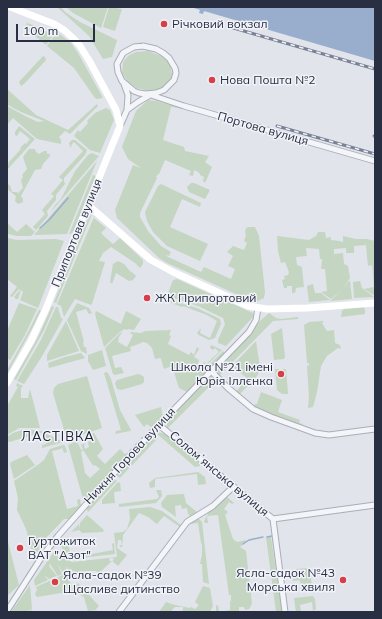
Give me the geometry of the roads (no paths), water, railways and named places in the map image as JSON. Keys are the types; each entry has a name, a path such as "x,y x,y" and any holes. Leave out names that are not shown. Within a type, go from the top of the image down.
{"main road":[{"path":"10,7 54,24 74,39 87,57 116,110 120,126"},
{"name":"Припортова вулиця","path":"7,382 40,322 120,126"},
{"path":"88,205 151,260 173,272 248,306 258,308 307,308 375,303"}],"street":[{"path":"139,46 156,49 169,58 175,68 176,73 174,80 164,90 138,102 127,110 128,94 117,68 119,60 123,53 129,49 139,46"},
{"path":"122,81 139,93 154,94"},
{"name":"Портова вулиця","path":"154,94 178,104 375,161"},
{"name":"Припортова вулиця","path":"120,126 127,110"},
{"name":"Нижня Горова вулиця","path":"7,611 43,555 58,536 159,425 252,328 257,317 258,308"},
{"path":"211,371 228,388 253,409 315,433 329,435 375,429"},
{"name":"Соломʼянська вулиця","path":"159,425 273,519 375,505"},
{"path":"119,612 174,541 186,523 215,504 233,487"},
{"path":"273,519 285,612"}],"water":[{"path":"191,7 375,7 375,61 204,11 203,14 199,13 200,10"}],"waterway":[{"path":"40,228 68,198"},
{"path":"267,537 272,536"},
{"path":"243,544 249,540 263,537"}],"railway":[{"path":"230,27 375,69"},
{"path":"277,126 375,154"}],"place":[{"name":"Річковий вокзал","path":"164,24"},
{"name":"Нова Пошта №2","path":"212,80"},
{"name":"ЖК Припортовий","path":"147,298"},
{"name":"Школа №21 імені Юрія Іллєнка","path":"281,374"},
{"name":"Гуртожиток ВАТ \"Азот\"","path":"20,548"},
{"name":"Ясла-садок №43 Морська хвиля","path":"343,580"},
{"name":"Ясла-садок №39 Щасливе дитинство","path":"55,582"}],"district":[{"name":"ЛАСТІВКА","path":"58,437"}]}
